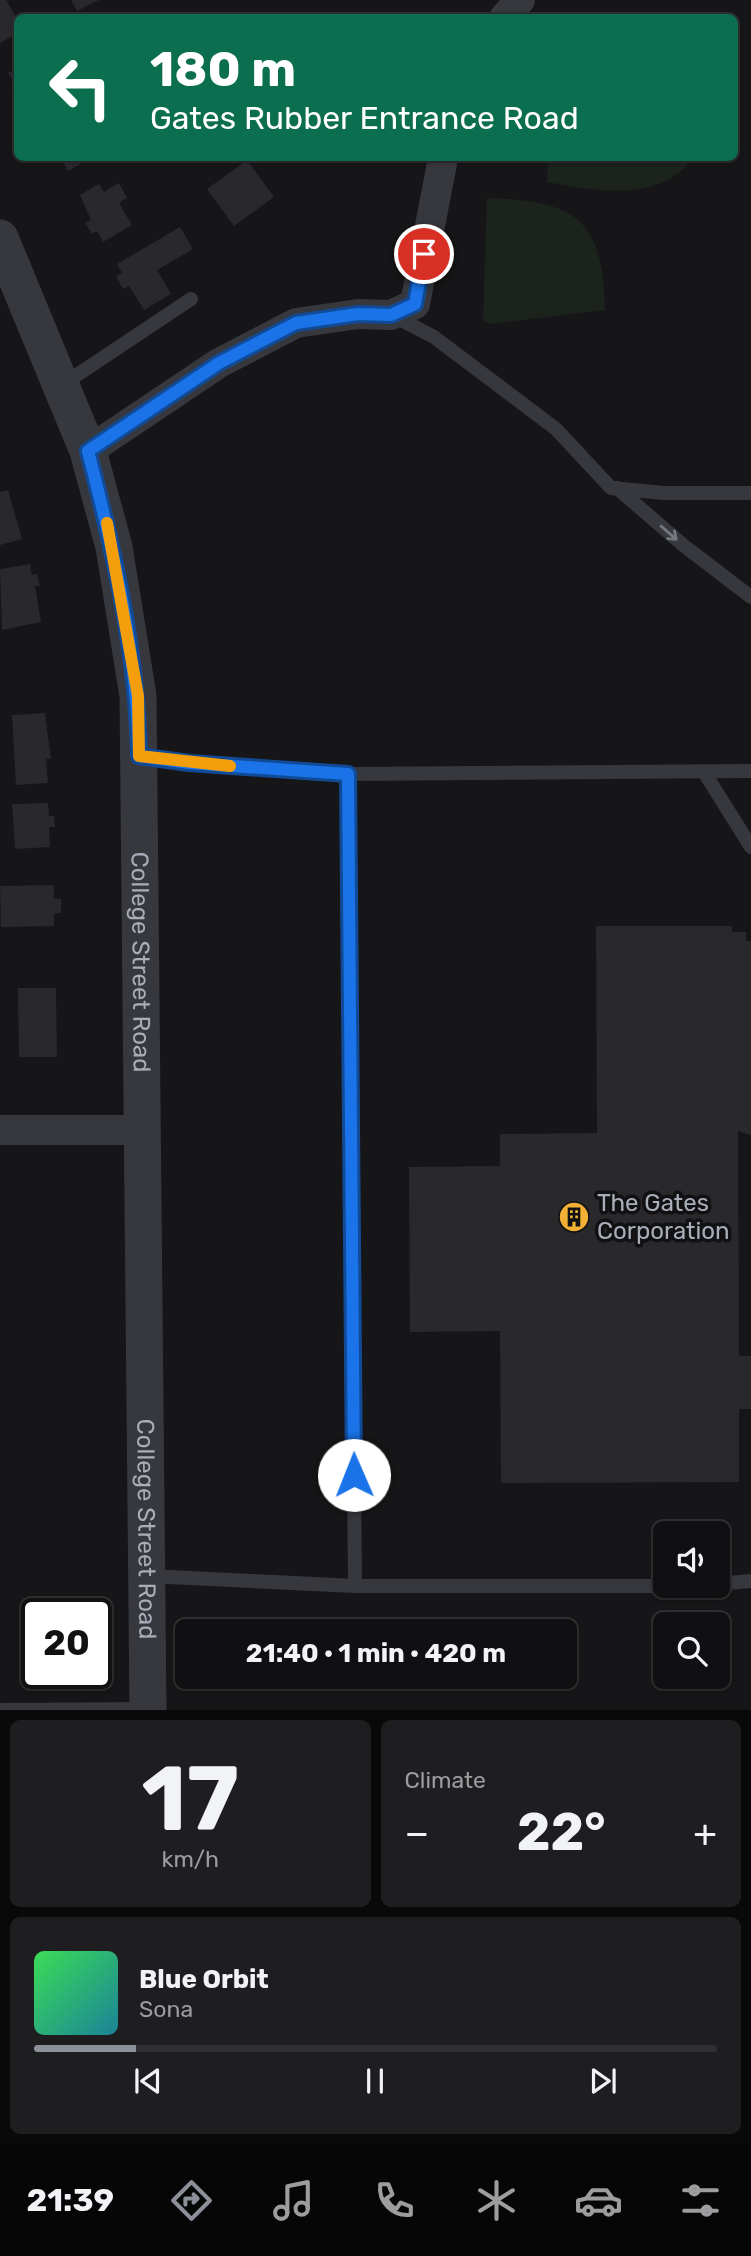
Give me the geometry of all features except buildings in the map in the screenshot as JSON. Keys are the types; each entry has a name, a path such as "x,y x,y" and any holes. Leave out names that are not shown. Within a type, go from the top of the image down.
{"street":[{"path":"508,14 520,0"},
{"path":"88,451 219,363 296,323 358,314 391,315 415,304 442,161"},
{"name":"College Street Road","path":"0,238 88,451 114,547 138,696 148,1709"},
{"path":"0,1130 144,1130"}],"lane":[{"path":"61,386 191,299"},
{"path":"391,315 435,337 556,429 611,488 664,493 751,493"},
{"path":"617,488 683,545 751,597"},
{"path":"139,756 189,763 348,774 751,771"},
{"path":"704,772 751,847"},
{"path":"348,774 355,1586"},
{"path":"145,1575 355,1586 653,1586"},
{"path":"730,1583 751,1581"},
{"path":"0,1710 148,1709"}],"shaded area":[{"path":"548,161 690,161 679,173 663,182 625,191 585,189 547,182"},
{"path":"487,198 542,204 562,210 578,220 590,234 598,254 605,310 489,324 483,319"}],"slow traffic":[{"path":"107,523 114,547 138,696 139,756 230,766"}],"place":[{"name":"The Gates Corporation","path":"574,1217"}],"route":[{"path":"354,1475 348,774 189,763 139,756 138,696 114,547 88,451 219,363 296,323 358,314 391,315 415,304 424,254"}]}
